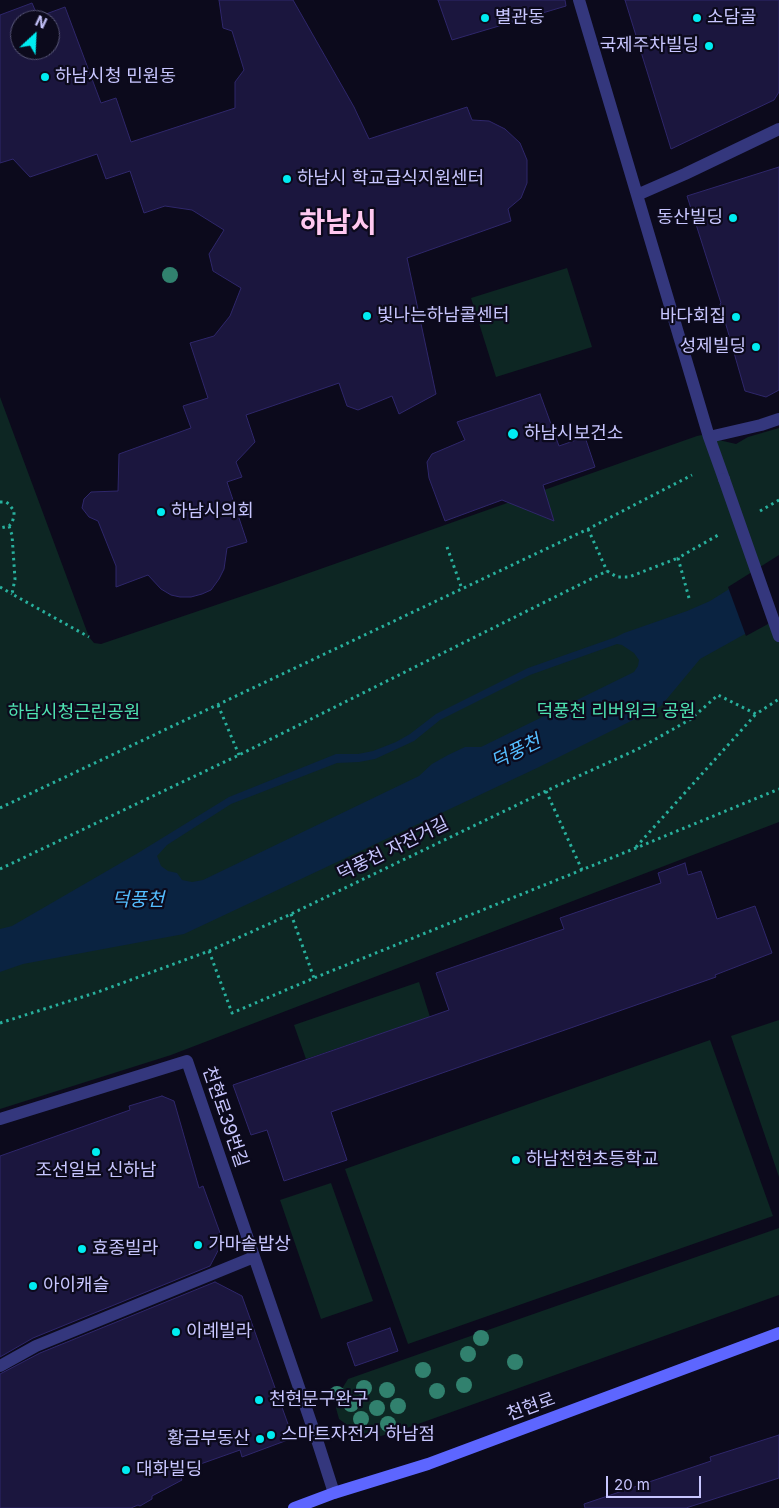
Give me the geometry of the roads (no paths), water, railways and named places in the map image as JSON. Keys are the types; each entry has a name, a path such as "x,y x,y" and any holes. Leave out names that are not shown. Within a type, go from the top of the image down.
{"main road":[{"name":"천현로","path":"294,1508 334,1493 428,1464 779,1333"}],"street":[{"path":"579,0 710,437 779,636"},
{"path":"637,195 779,129"},
{"path":"710,437 779,419"},
{"name":"천현로39번길","path":"0,1119 187,1061 334,1493"},
{"path":"0,1366 36,1346 254,1257"}],"water":[{"name":"덕풍천","path":"779,558 779,615 700,659 661,706 537,768 184,934 23,964 0,972 0,929 12,926 138,853 229,797 336,754 358,754 373,751 396,742 436,714 528,668 710,601","holes":["617,644 634,653 639,660 634,672 481,747 465,747 448,755 432,764 419,776 203,880 192,882 182,880 177,873 168,871 161,866 157,856 167,845 231,804 337,763 375,759 414,741 440,720 530,675"]}],"place":[{"name":"별관동","path":"485,18"},
{"name":"소담골","path":"697,18"},
{"name":"국제주차빌딩","path":"709,46"},
{"name":"하남시청 민원동","path":"45,77"},
{"name":"하남시 학교급식지원센터","path":"287,179"},
{"name":"동산빌딩","path":"733,218"},
{"name":"빛나는하남콜센터","path":"367,316"},
{"name":"바다회집","path":"736,317"},
{"name":"성제빌딩","path":"756,347"},
{"name":"하남시보건소","path":"513,434"},
{"name":"하남시의회","path":"161,512"},
{"name":"조선일보 신하남","path":"96,1152"},
{"name":"하남천현초등학교","path":"516,1160"},
{"name":"가마솥밥상","path":"198,1245"},
{"name":"효종빌라","path":"82,1249"},
{"name":"아이캐슬","path":"33,1286"},
{"name":"이례빌라","path":"176,1332"},
{"name":"천현문구완구","path":"259,1400"},
{"name":"스마트자전거 하남점","path":"271,1435"},
{"name":"황금부동산","path":"260,1439"},
{"name":"대화빌딩","path":"126,1470"}],"district":[{"name":"하남시","path":"338,224"}],"park label":[{"name":"덕풍천 리버워크 공원","path":"616,712"},
{"name":"하남시청근린공원","path":"74,713"}]}
